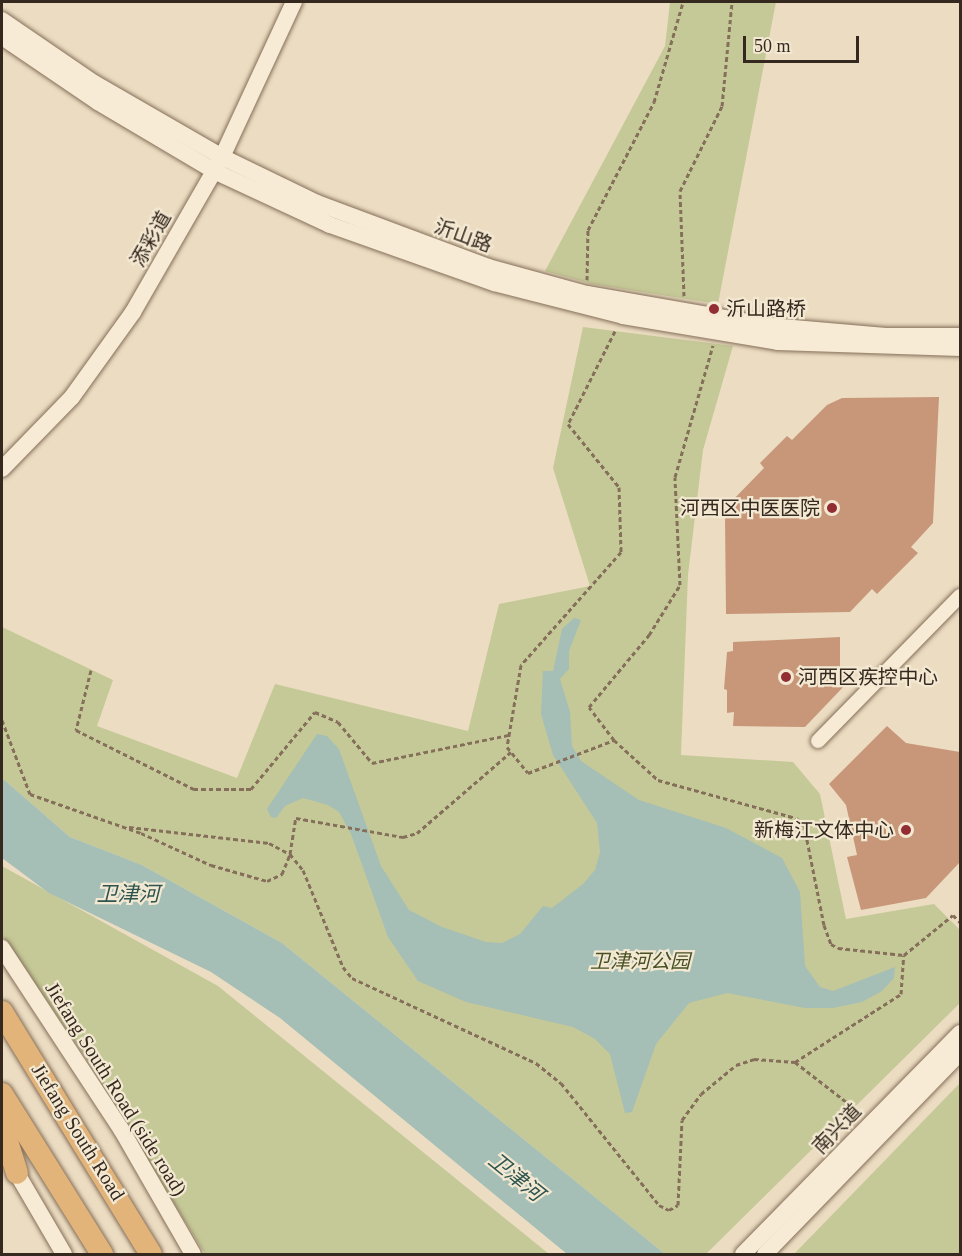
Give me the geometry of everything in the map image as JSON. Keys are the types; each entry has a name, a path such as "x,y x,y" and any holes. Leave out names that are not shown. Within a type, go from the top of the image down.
{"highway":[{"name":"Jiefang South Road","path":"2,1012 151,1254"},
{"path":"2,1094 102,1254"},
{"path":"2,1125 17,1173"}],"street":[{"name":"添彩道","path":"2,469 72,398 133,312 218,164 294,2"},
{"name":"沂山路","path":"2,20 280,204 387,247 524,291 623,316 717,333 825,346 960,348"},
{"name":"沂山路","path":"2,37 98,102 218,164 379,228 488,267 587,294 685,313 833,333 960,336"},
{"path":"818,741 960,596"},
{"name":"Jiefang South Road (side road)","path":"2,948 121,1129 193,1254"},
{"name":"南兴道","path":"743,1254 960,1032"},
{"name":"南兴道","path":"765,1254 960,1053"},
{"path":"2,1149 64,1254"}],"path":[{"path":"587,294 588,230 654,102 683,2"},
{"path":"685,313 680,191 722,106 732,2"},
{"path":"614,740 528,773 507,747 521,665 621,552 619,487 568,424 623,316"},
{"path":"717,333 675,477 680,585 649,635 589,707 614,740 658,780 796,818 804,825 831,944 848,952 904,955 953,915 960,922"},
{"path":"91,670 76,730 194,789 251,789 315,712 338,722 372,763 508,735"},
{"path":"2,720 30,794 122,826 211,865 267,881 282,874 290,854 296,818 403,837 417,833 511,752"},
{"path":"122,826 269,843 290,854 303,870 351,978 536,1063 561,1083 659,1205 669,1210 678,1205 682,1120 690,1106 736,1065 754,1059 795,1062 873,1122"},
{"path":"795,1062 901,994 904,955"}],"green space":[{"path":"670,2 776,2 718,304 592,284 545,271 665,46"},
{"name":"卫津河公园","path":"583,327 733,346 703,450 688,575 681,755 793,762 820,794 846,919 934,904 960,930 960,1003 706,1254 665,1254 282,943 142,865 70,837 2,778 2,627 113,680 97,726 237,778 275,684 468,731 499,604 590,586 553,468"},
{"path":"2,866 218,986 549,1254 205,1254 86,1058 2,935"},
{"path":"960,1083 960,1254 794,1254"}],"water":[{"path":"574,618 581,620 569,651 569,669 560,679 570,712 572,746 581,761 639,800 726,828 782,858 800,892 805,966 820,987 833,991 895,967 894,978 882,991 862,1002 833,1008 805,1008 727,993 689,1003 656,1044 632,1112 625,1113 610,1054 595,1039 573,1027 466,1002 418,981 388,937 351,834 339,812 328,805 303,798 285,806 276,818 271,817 267,809 317,734 327,736 339,749 381,866 409,910 442,927 486,942 502,943 520,934 543,906 552,908 583,884 595,870 600,852 597,823 553,755 541,714 543,671 553,671 562,629"},
{"name":"卫津河","path":"2,778 70,837 142,865 282,943 665,1254 567,1254 280,1018 211,972 49,893 2,858"}],"building":[{"name":"河西区中医医院","path":"939,397 933,523 911,547 918,553 877,594 872,589 850,612 726,614 725,519 730,512 730,503 764,468 760,463 787,436 792,440 827,405 842,398"},
{"name":"河西区疾控中心","path":"840,637 840,668 848,670 847,683 805,727 733,726 734,712 727,713 727,690 724,689 727,652 733,651 733,642"},
{"name":"新梅江文体中心","path":"887,726 906,743 960,752 960,862 926,898 861,910 847,857 857,855 846,805 829,784"}],"place":[{"name":"沂山路桥","path":"714,309"},
{"name":"河西区中医医院","path":"832,508"},
{"name":"河西区疾控中心","path":"786,677"},
{"name":"新梅江文体中心","path":"906,830"}]}
